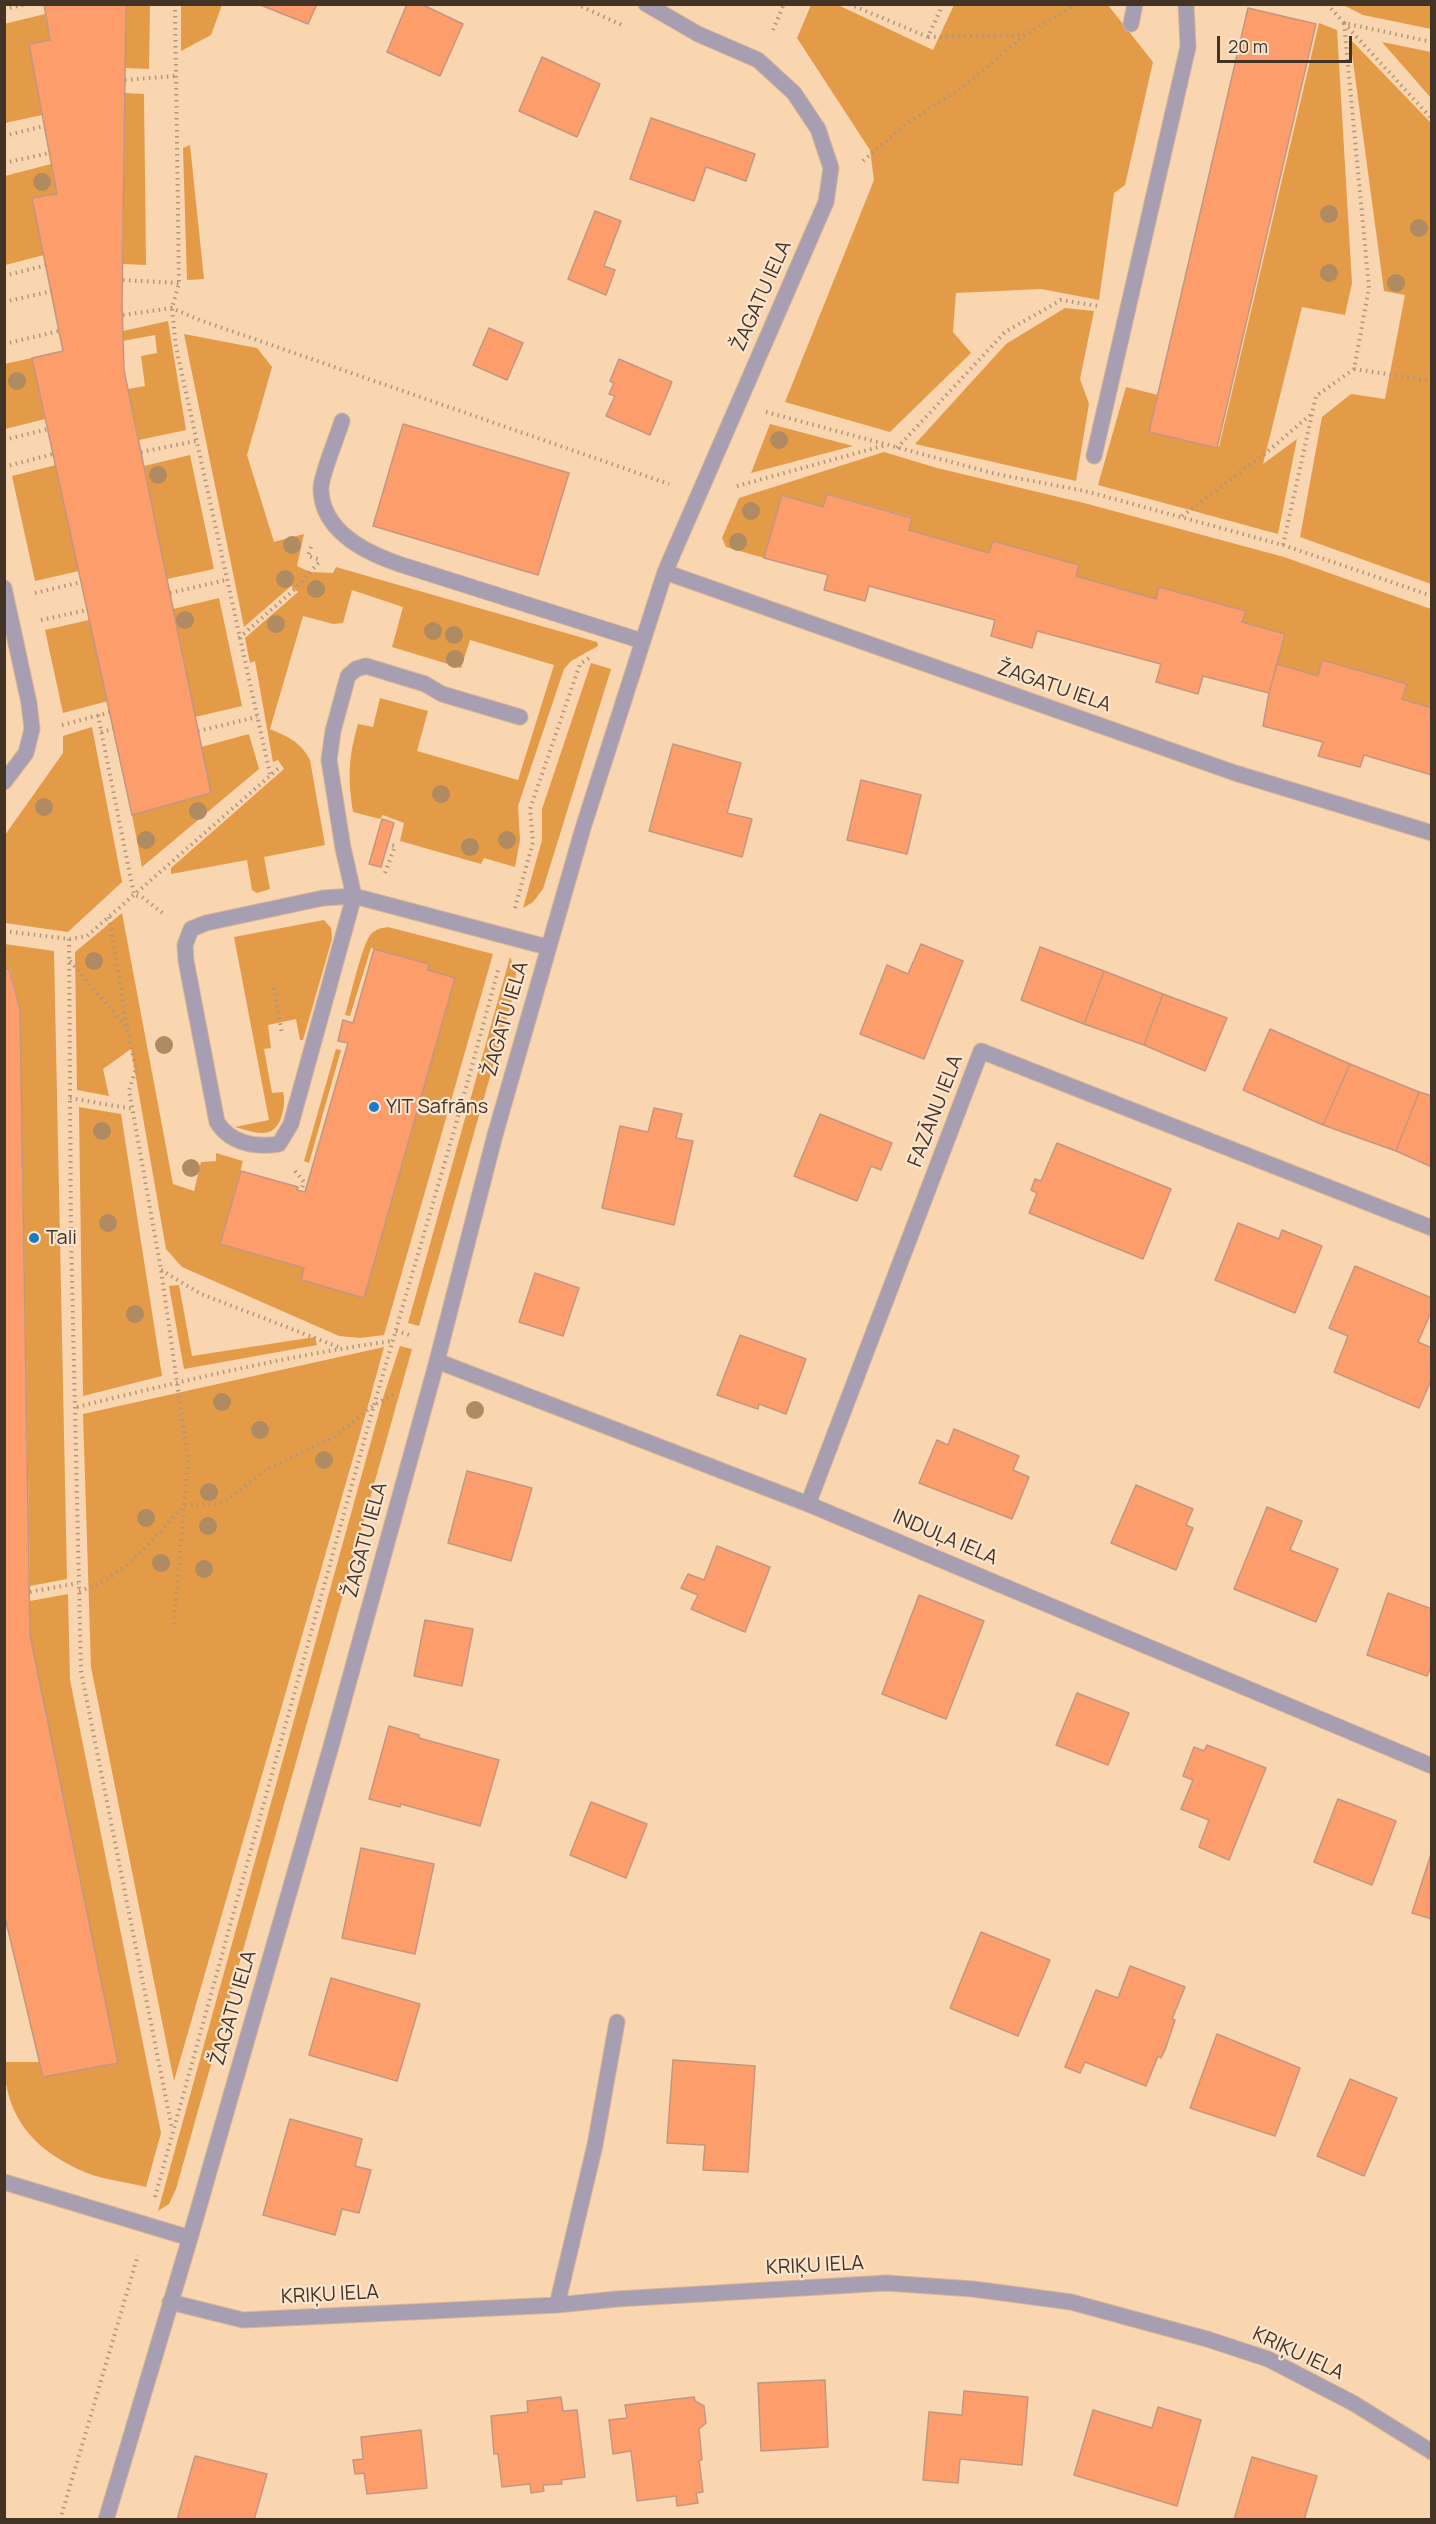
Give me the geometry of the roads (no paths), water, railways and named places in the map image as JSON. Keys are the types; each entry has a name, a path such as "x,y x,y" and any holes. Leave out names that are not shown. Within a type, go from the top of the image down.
{"street":[{"name":"ŽAGATU IELA","path":"106,2520 190,2238 430,1389 495,1135 547,947 642,641 664,572 826,202 831,168 819,129 794,93 758,60 698,34 646,4"},
{"path":"1131,24 1135,4"},
{"path":"1094,456 1188,47 1185,4"},
{"path":"342,421 321,487 329,519 356,545 399,564 642,641"},
{"name":"ŽAGATU IELA","path":"664,572 1235,773 1431,833"},
{"path":"4,588 29,703 32,729 26,753 4,783"},
{"path":"520,717 442,694 425,684 366,666 356,669 348,676 333,731 329,760 343,848 354,896 291,1124 279,1144 263,1147 231,1138 224,1134 217,1122 190,984 185,945 191,929 207,923 324,898 354,896 547,947"},
{"name":"FAZĀNU IELA","path":"808,1503 981,1051 1431,1228"},
{"name":"INDUĻA IELA","path":"437,1361 808,1503 1431,1766"},
{"path":"557,2305 595,2145 617,2022"},
{"path":"4,2182 190,2238"},
{"name":"KRIĶU IELA","path":"170,2302 243,2320 557,2305 617,2299 886,2283 973,2289 1071,2302 1207,2339 1268,2359 1353,2403 1431,2452"}],"place":[{"name":"YIT Safrāns","path":"374,1107"},
{"name":"Tali","path":"34,1238"}]}
